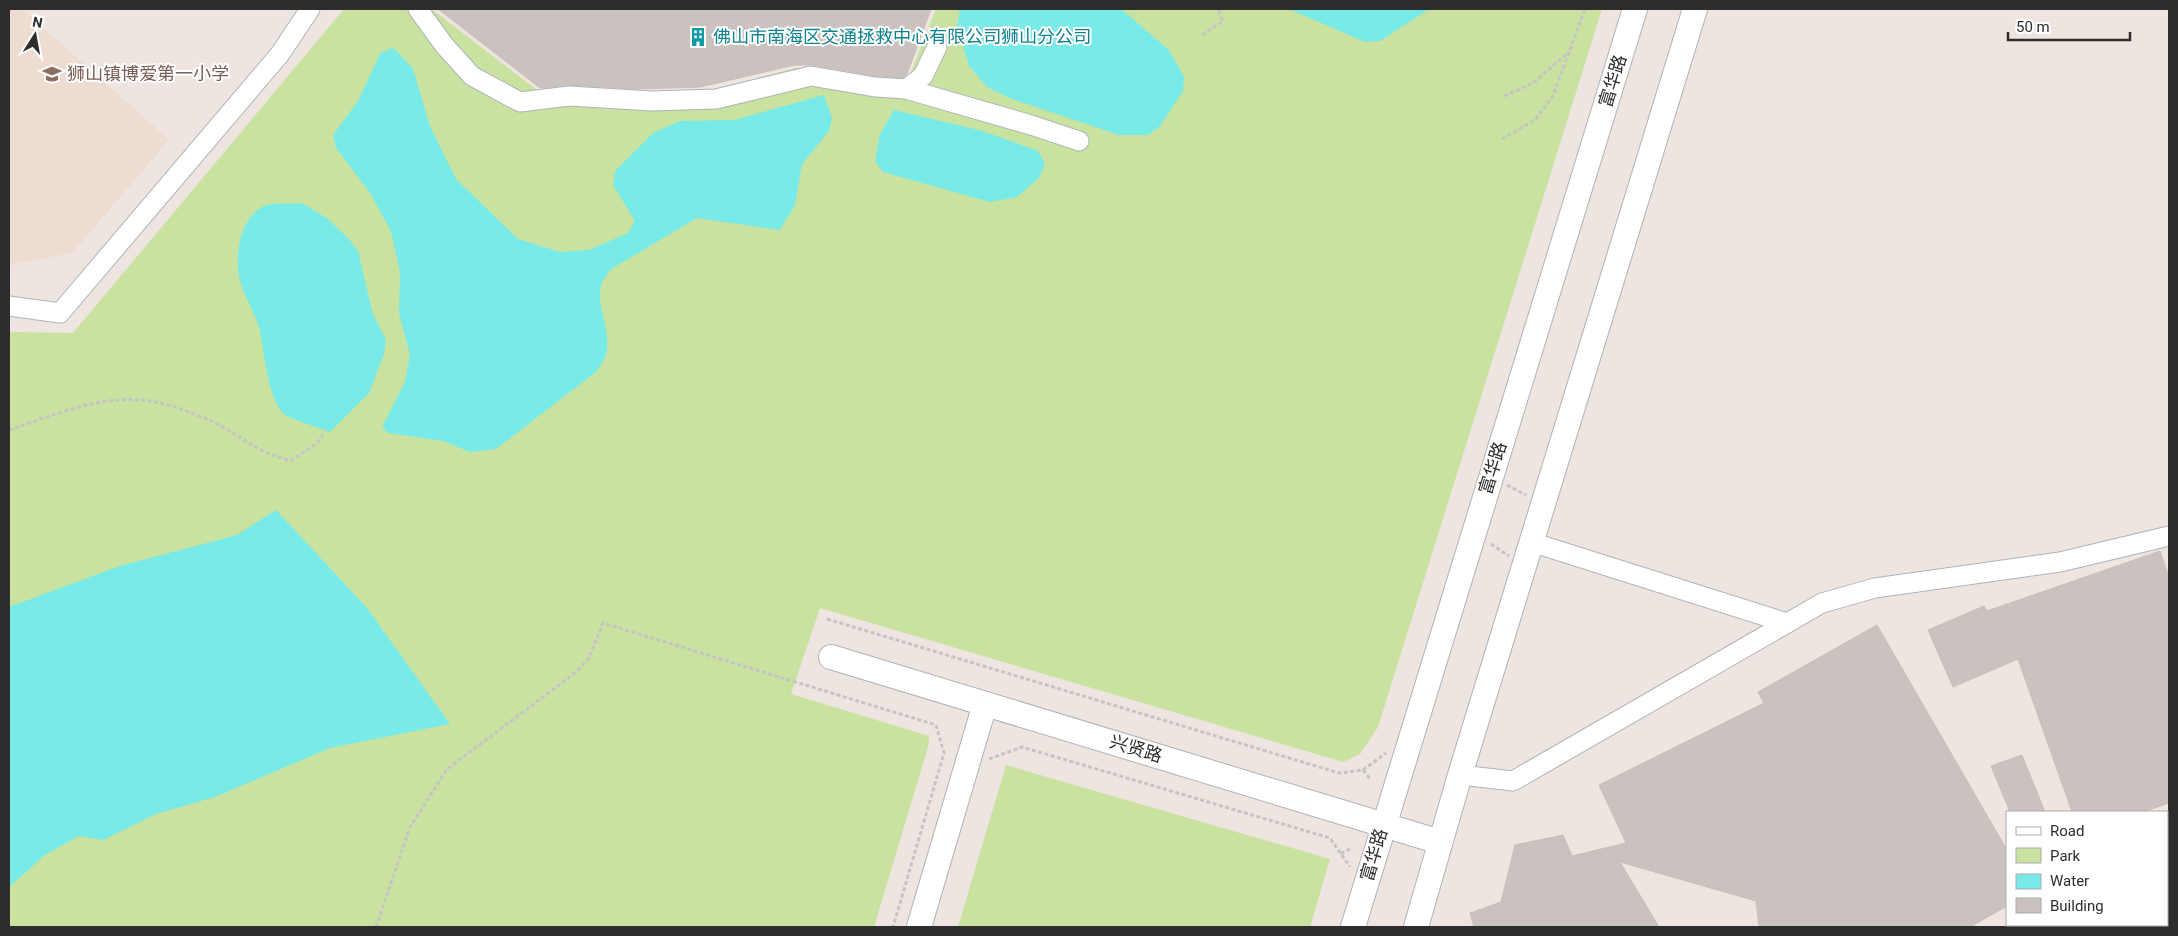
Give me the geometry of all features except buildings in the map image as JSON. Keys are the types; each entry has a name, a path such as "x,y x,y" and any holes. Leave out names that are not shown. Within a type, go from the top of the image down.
{"street":[{"path":"9,306 60,313 280,54 310,9"},
{"path":"418,9 444,45 472,76 520,102 569,96 652,101 716,99 811,76 875,87 906,89 1031,125 1079,141"},
{"name":"富华路","path":"1353,927 1383,824 1635,9"},
{"path":"1416,927 1523,551 1694,9"},
{"path":"906,89 923,76 937,47"},
{"path":"1460,775 1513,781 1822,603 1875,588 2060,562 2169,536"},
{"path":"1523,551 1787,623"},
{"name":"兴贤路","path":"831,657 1440,842"},
{"path":"919,927 985,704"}],"path":[{"path":"1202,35 1223,21 1218,9"},
{"path":"1502,139 1535,120 1553,96 1585,9"},
{"path":"1504,96 1533,83 1570,51"},
{"path":"9,430 58,412 117,400 154,402 210,421 269,456 291,461 317,443 323,435"},
{"path":"1507,485 1534,499"},
{"path":"1488,543 1523,551"},
{"path":"827,619 1339,774 1363,770 1389,750"},
{"path":"376,927 410,827 446,769 571,676 588,660 603,623 810,688 936,725 944,753 893,927"},
{"path":"986,768 989,758 1022,748 1330,838 1351,868 1348,876"},
{"path":"1363,770 1372,780"},
{"path":"1341,854 1351,848"}],"shaded area":[{"name":"狮山镇博爱第一小学","path":"9,9 22,9 169,140 72,253 9,265"}],"green space":[{"path":"344,9 426,9 434,11 541,93 699,94 795,68 903,84 907,82 936,9 1602,9 1378,727 1360,754 1343,762 820,608 791,694 929,736 928,747 874,927 9,927 9,332 73,333"},
{"path":"1006,765 1330,859 1310,927 958,927"}],"water":[{"path":"960,9 1121,9 1169,50 1184,77 1183,91 1160,126 1148,135 1119,135 1012,99 987,87 969,66 957,27"},
{"path":"1289,9 1429,9 1380,41 1365,42"},
{"path":"394,48 413,69 430,126 456,179 518,239 560,252 589,250 628,233 635,221 613,185 615,171 653,133 680,121 734,120 824,95 832,118 829,131 802,164 795,205 780,230 697,218 613,268 605,277 601,287 600,296 607,337 607,351 602,364 596,372 496,449 470,452 443,441 388,433 382,427 405,382 410,355 399,313 400,272 391,231 370,193 336,148 333,135 358,101 381,52"},
{"path":"894,110 983,131 1038,151 1045,164 1039,178 1017,197 990,202 883,172 875,161 880,134"},
{"path":"302,203 328,219 349,239 358,251 373,314 386,340 384,354 369,393 330,432 287,416 279,407 270,387 260,331 243,290 239,274 238,252 240,240 249,220 256,212 268,205"},
{"path":"276,510 367,608 450,724 330,748 215,797 156,814 103,840 79,836 45,855 9,887 9,607 120,566 237,535"}],"place":[{"name":"佛山市南海区交通拯救中心有限公司狮山分公司","path":"698,37"},
{"name":"狮山镇博爱第一小学","path":"52,74"}]}
